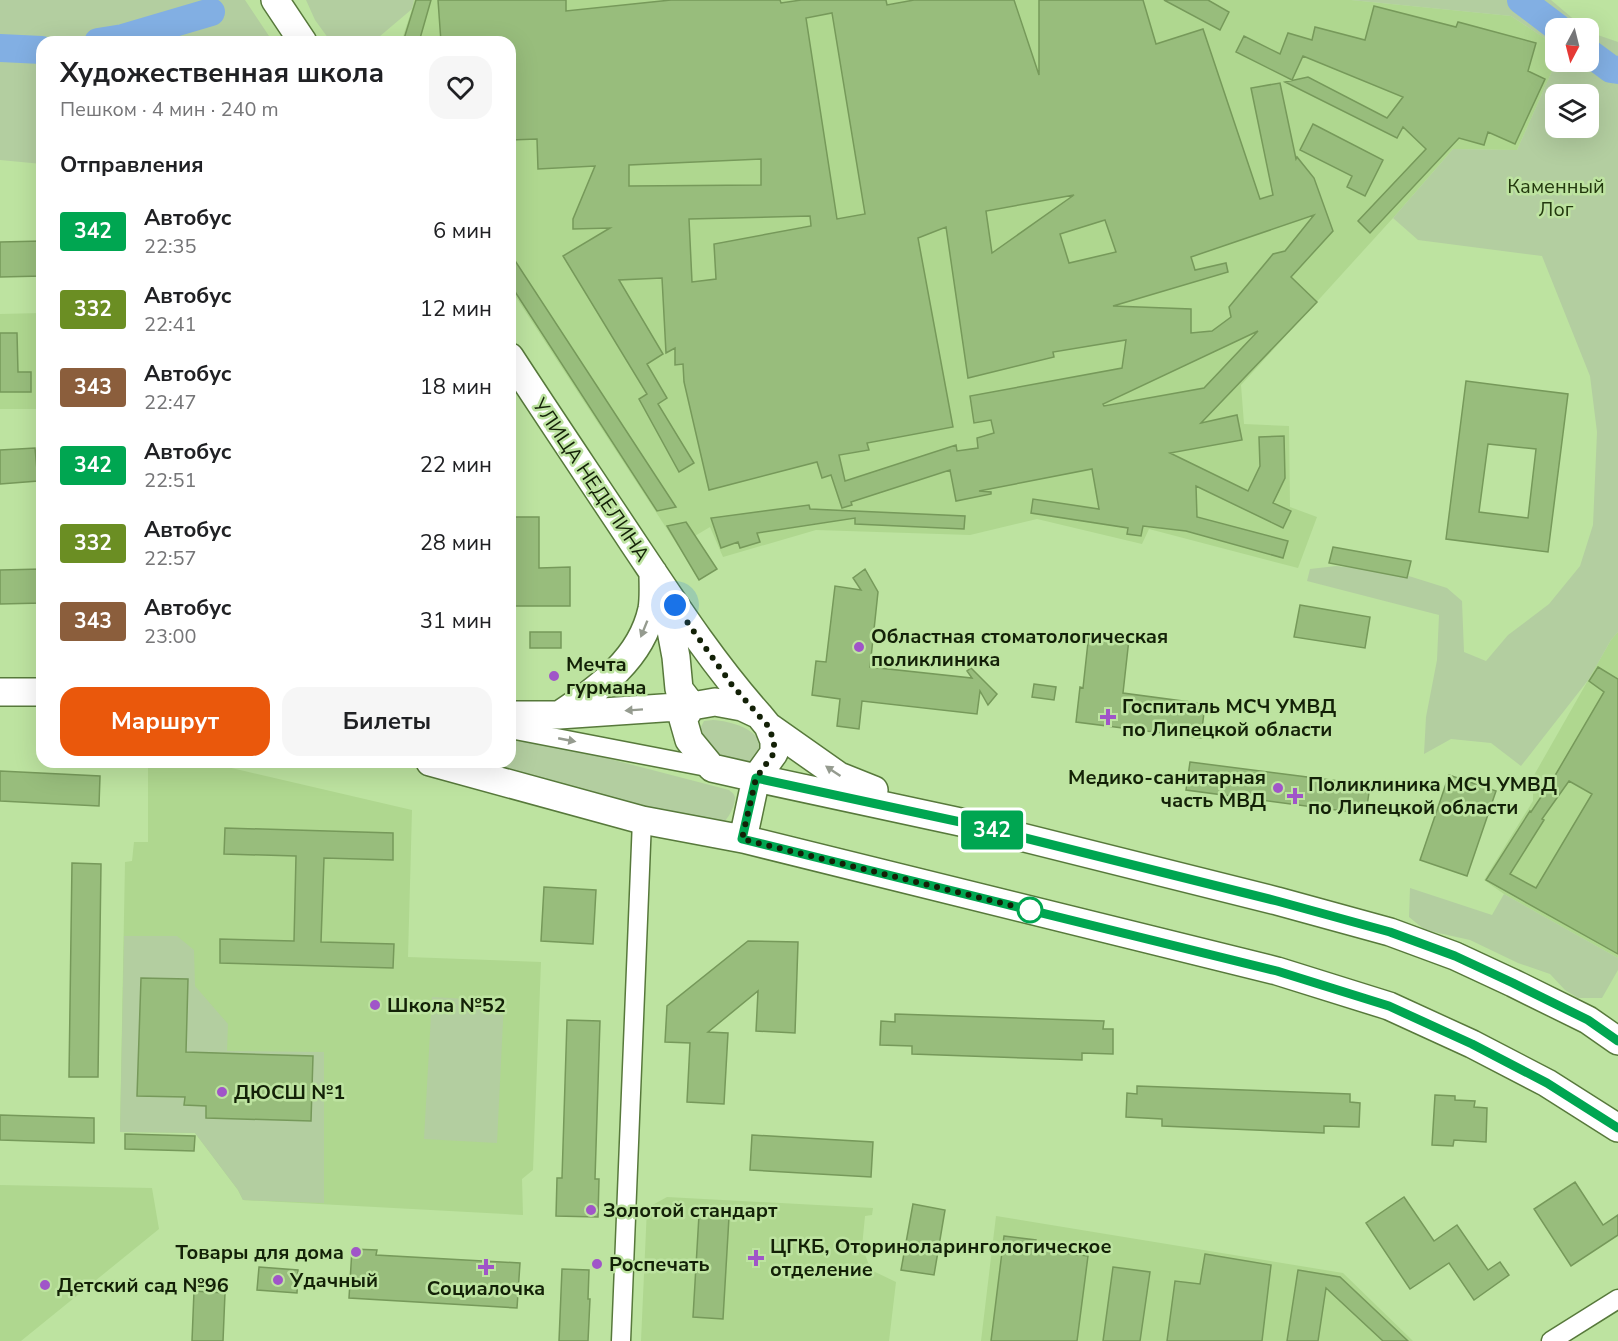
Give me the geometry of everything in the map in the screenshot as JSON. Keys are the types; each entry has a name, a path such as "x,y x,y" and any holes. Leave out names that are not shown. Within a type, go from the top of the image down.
{"main road":[{"path":"275,0 299,36"},
{"name":"УЛИЦА НЕДЕЛИНА","path":"516,366 653,572 732,685 764,720"},
{"path":"559,715 608,680 634,651 645,630 652,608 653,572"},
{"name":"УЛИЦА НЕДЕЛИНА","path":"653,572 670,625 679,689 692,706"},
{"path":"0,692 36,692"},
{"path":"516,715 559,715 692,706 715,702 742,707 764,720 839,776 965,823"},
{"path":"692,706 683,719 688,740 712,768 965,823 1277,901 1390,932 1455,956 1513,983 1588,1020 1618,1041"},
{"path":"742,839 756,778 774,753 774,741 764,720"},
{"path":"452,768 642,820 742,839 1277,971 1389,1006 1472,1044 1547,1083 1618,1128"}],"street":[{"path":"516,730 712,768"},
{"path":"621,1341 642,820"},
{"path":"1551,1341 1618,1299"}],"shaded area":[{"path":"414,0 1351,0 1511,16 1545,38 1545,72 1552,72 1517,150 1453,149 1241,385 1244,424 1289,426 1290,507 1317,517 1298,568 1149,529 1142,544 1037,519 970,535 816,530 723,557 710,527 678,546 516,297 516,36 403,36"},
{"path":"36,313 36,409 0,409 0,314"},
{"path":"1618,632 1618,958 1504,894 1484,880 1533,801 1533,777 1611,640"},
{"name":"Школа №52","path":"148,768 232,768 412,810 408,957 541,962 533,1170 522,1179 523,1215 243,1200 195,1133 120,1132 125,862 132,861 134,842 148,842"},
{"name":"Детский сад №96","path":"0,1185 152,1188 159,1229 21,1341 0,1341"},
{"name":"ЦГКБ, Оториноларингологическое отделение","path":"667,1197 873,1208 872,1215 865,1216 862,1247 871,1270 896,1282 889,1341 641,1341 647,1208"},
{"path":"996,1216 1343,1273 1413,1341 981,1341"}],"green space":[{"path":"0,0 245,0 269,36 36,36 36,163 0,160"},
{"path":"306,0 414,0 412,9 380,36 327,36 315,20"},
{"path":"1351,0 1551,0 1572,18 1545,18 1545,38 1511,16"},
{"name":"Каменный Лог","path":"1599,35 1618,42 1618,632 1589,679 1521,766 1491,743 1451,739 1424,754 1426,717 1437,660 1439,615 1307,581 1310,569 1336,566 1396,572 1447,588 1462,601 1464,652 1486,661 1508,635 1549,604 1580,566 1593,525 1597,432 1590,376 1542,256 1418,240 1393,218 1453,149 1517,150 1545,87 1545,138 1599,138 1599,84 1546,84 1552,72 1599,72"},
{"path":"713,720 736,724 757,737 762,752 756,766 725,765 698,733 704,721"},
{"path":"516,735 729,790 733,793 734,805 724,822 715,826 705,826 482,768 516,768"},
{"path":"1410,888 1492,915 1504,894 1618,958 1618,970 1602,998 1578,998 1565,990 1550,974 1518,963 1470,940 1425,930 1409,917"},
{"name":"ДЮСШ №1","path":"124,936 177,936 194,950 195,986 228,1024 227,1051 324,1052 324,1203 243,1200 195,1133 120,1132"},
{"path":"432,997 504,1001 497,1143 424,1139"}],"building":[{"path":"416,0 431,0 421,36 405,36"},
{"path":"438,0 566,0 566,11 671,0 780,0 781,3 801,0 886,0 887,5 914,0 1014,0 1039,75 1039,0 1143,0 1156,44 1203,29 1260,199 1273,195 1251,88 1280,83 1296,159 1297,157 1314,178 1333,231 1291,277 1317,302 1201,423 1237,415 1242,440 1170,453 1248,491 1260,466 1259,437 1284,436 1285,478 1273,503 1291,511 1283,528 1196,486 1197,517 1288,541 1283,558 1186,531 1143,526 1141,536 1127,534 1128,528 1031,513 1033,499 1099,509 1092,469 979,491 991,492 991,494 956,501 950,470 851,502 852,505 842,508 831,475 822,478 817,462 709,490 684,382 683,364 675,365 675,348 666,353 662,278 619,280 663,354 647,364 667,398 658,404 694,463 679,472 639,399 647,394 563,256 610,228 573,229 573,219 595,166 538,169 537,139 516,140 516,36 441,36","holes":["832,13 865,214 837,219 806,18","761,159 761,185 629,186 629,165","1074,195 992,253 986,211","1314,215 1285,251 1273,254 1229,307 1231,317 1212,331 1191,333 1191,309 1113,306 1228,272 1226,263 1195,270 1191,257","810,216 811,226 714,244 716,279 692,282 689,219","1105,220 1116,252 1069,263 1060,234","946,227 968,378 1054,357 1053,352 1126,340 1122,368 970,396 974,423 991,420 994,433 977,438 978,448 957,451 956,445 845,481 839,455 869,450 867,443 953,427 918,238","1258,331 1204,388 1104,406 1103,404"]},
{"path":"1164,0 1208,0 1229,12 1220,30"},
{"path":"1374,6 1456,27 1458,22 1536,43 1528,71 1545,79 1515,144 1488,132 1484,145 1459,138 1370,233 1358,221 1426,149 1403,127 1397,138 1285,82 1308,77 1387,118 1403,97 1303,56 1292,80 1236,52 1244,36 1280,54 1288,33 1312,40 1315,27 1365,40"},
{"path":"1313,124 1383,160 1365,196 1347,187 1352,176 1300,150"},
{"path":"36,241 36,276 0,277 0,242"},
{"path":"516,262 676,507 657,511 516,293"},
{"path":"0,333 17,333 18,372 31,372 31,392 0,392"},
{"path":"1466,381 1568,394 1548,552 1446,539","holes":["1488,444 1536,449 1528,518 1479,512"]},
{"path":"35,448 36,481 0,484 0,450"},
{"path":"809,505 810,509 965,516 964,529 855,524 855,518 757,533 760,542 740,548 738,542 721,548 711,518"},
{"path":"516,517 539,517 539,568 570,567 570,606 516,606"},
{"path":"686,522 717,569 699,580 667,526"},
{"path":"1333,547 1411,561 1407,578 1329,563"},
{"path":"36,569 36,603 0,604 0,570"},
{"name":"Областная стоматологическая поликлиника","path":"865,569 878,592 870,667 972,678 967,671 971,668 997,694 988,705 980,691 977,714 862,701 859,729 837,726 840,699 812,695 816,661 826,662 835,586 861,590 853,578"},
{"path":"1300,605 1370,617 1365,648 1294,637"},
{"path":"530,632 561,632 561,648 530,648"},
{"path":"1089,633 1129,639 1123,693 1205,704 1201,738 1076,722 1080,687 1083,688"},
{"path":"1598,667 1618,679 1618,954 1486,880 1553,779 1604,692 1589,681","holes":["1569,781 1592,794 1536,888 1510,874 1544,820 1542,819"]},
{"path":"1034,684 1056,687 1054,700 1032,697"},
{"name":"Медико-санитарная часть МВД","path":"1190,762 1370,785 1366,814 1186,790"},
{"path":"0,771 100,776 99,806 0,801"},
{"path":"1449,775 1496,791 1467,876 1420,860"},
{"path":"225,828 393,833 393,860 324,858 321,942 394,944 393,968 220,963 220,939 294,941 296,856 224,854"},
{"path":"72,863 101,864 98,1077 69,1077"},
{"path":"544,887 596,890 593,944 541,941"},
{"path":"748,941 798,942 795,1033 756,1031 758,991 708,1032 728,1033 724,1104 687,1102 690,1043 665,1042 667,1006"},
{"path":"141,978 188,979 186,1052 313,1056 311,1121 206,1118 206,1106 184,1105 185,1097 137,1096"},
{"path":"895,1014 1104,1021 1103,1029 1113,1029 1113,1054 1082,1053 1082,1060 912,1054 912,1046 880,1045 881,1021 895,1022"},
{"path":"567,1020 600,1021 595,1179 599,1179 598,1217 556,1216 557,1178 562,1178"},
{"path":"1137,1086 1350,1094 1350,1102 1360,1103 1359,1127 1324,1126 1324,1133 1162,1126 1162,1119 1126,1117 1127,1093 1137,1094"},
{"path":"1435,1095 1455,1096 1455,1100 1475,1101 1474,1107 1487,1108 1486,1142 1454,1140 1453,1146 1432,1145"},
{"path":"0,1115 94,1118 94,1143 0,1140"},
{"path":"125,1134 195,1136 194,1151 125,1149"},
{"path":"752,1135 873,1142 871,1177 750,1170"},
{"path":"1575,1182 1603,1225 1618,1215 1618,1235 1571,1266 1534,1209"},
{"path":"1404,1197 1434,1241 1457,1225 1488,1270 1500,1262 1509,1275 1474,1300 1449,1263 1410,1289 1366,1223"},
{"path":"913,1204 945,1210 934,1275 901,1270"},
{"path":"699,1215 729,1217 723,1319 693,1317"},
{"path":"1004,1236 1036,1240 1035,1249 1088,1256 1077,1341 991,1341"},
{"path":"352,1249 377,1250 376,1255 520,1263 517,1308 349,1298"},
{"path":"1205,1254 1271,1265 1262,1341 1167,1341 1175,1281 1200,1284"},
{"name":"Удачный","path":"259,1267 298,1270 297,1293 257,1290"},
{"path":"1113,1267 1150,1272 1140,1341 1103,1341"},
{"path":"562,1269 589,1270 588,1341 559,1341"},
{"path":"1298,1270 1340,1277 1408,1341 1383,1341 1326,1288 1318,1341 1287,1341"},
{"path":"194,1291 225,1293 223,1341 192,1341"}],"waterway":[{"path":"1521,0 1545,18"},
{"path":"130,36 211,12"},
{"path":"0,48 36,50"},
{"path":"1599,60 1611,69 1618,70"}],"bus line":[{"name":"342","path":"1618,1041 1588,1020 1513,983 1455,956 1390,932 1277,901 965,823 756,778 742,839 1277,971 1389,1006 1472,1044 1547,1083 1618,1128"}],"place":[{"name":"Областная стоматологическая поликлиника","path":"859,647"},
{"name":"Мечта гурмана","path":"554,676"},
{"name":"Госпиталь МСЧ УМВД по Липецкой области","path":"1108,717"},
{"name":"Медико-санитарная часть МВД","path":"1278,788"},
{"name":"Поликлиника МСЧ УМВД по Липецкой области","path":"1295,796"},
{"name":"Школа №52","path":"375,1005"},
{"name":"ДЮСШ №1","path":"222,1092"},
{"name":"Золотой стандарт","path":"591,1210"},
{"name":"Товары для дома","path":"356,1252"},
{"name":"ЦГКБ, Оториноларингологическое отделение","path":"756,1258"},
{"name":"Роспечать","path":"597,1264"},
{"name":"Социалочка","path":"486,1267"},
{"name":"Удачный","path":"278,1280"},
{"name":"Детский сад №96","path":"45,1285"}],"route":[{"path":"675,605 732,685 768,726 774,741 774,753 756,778 742,839 1034,911 1030,910"}]}
